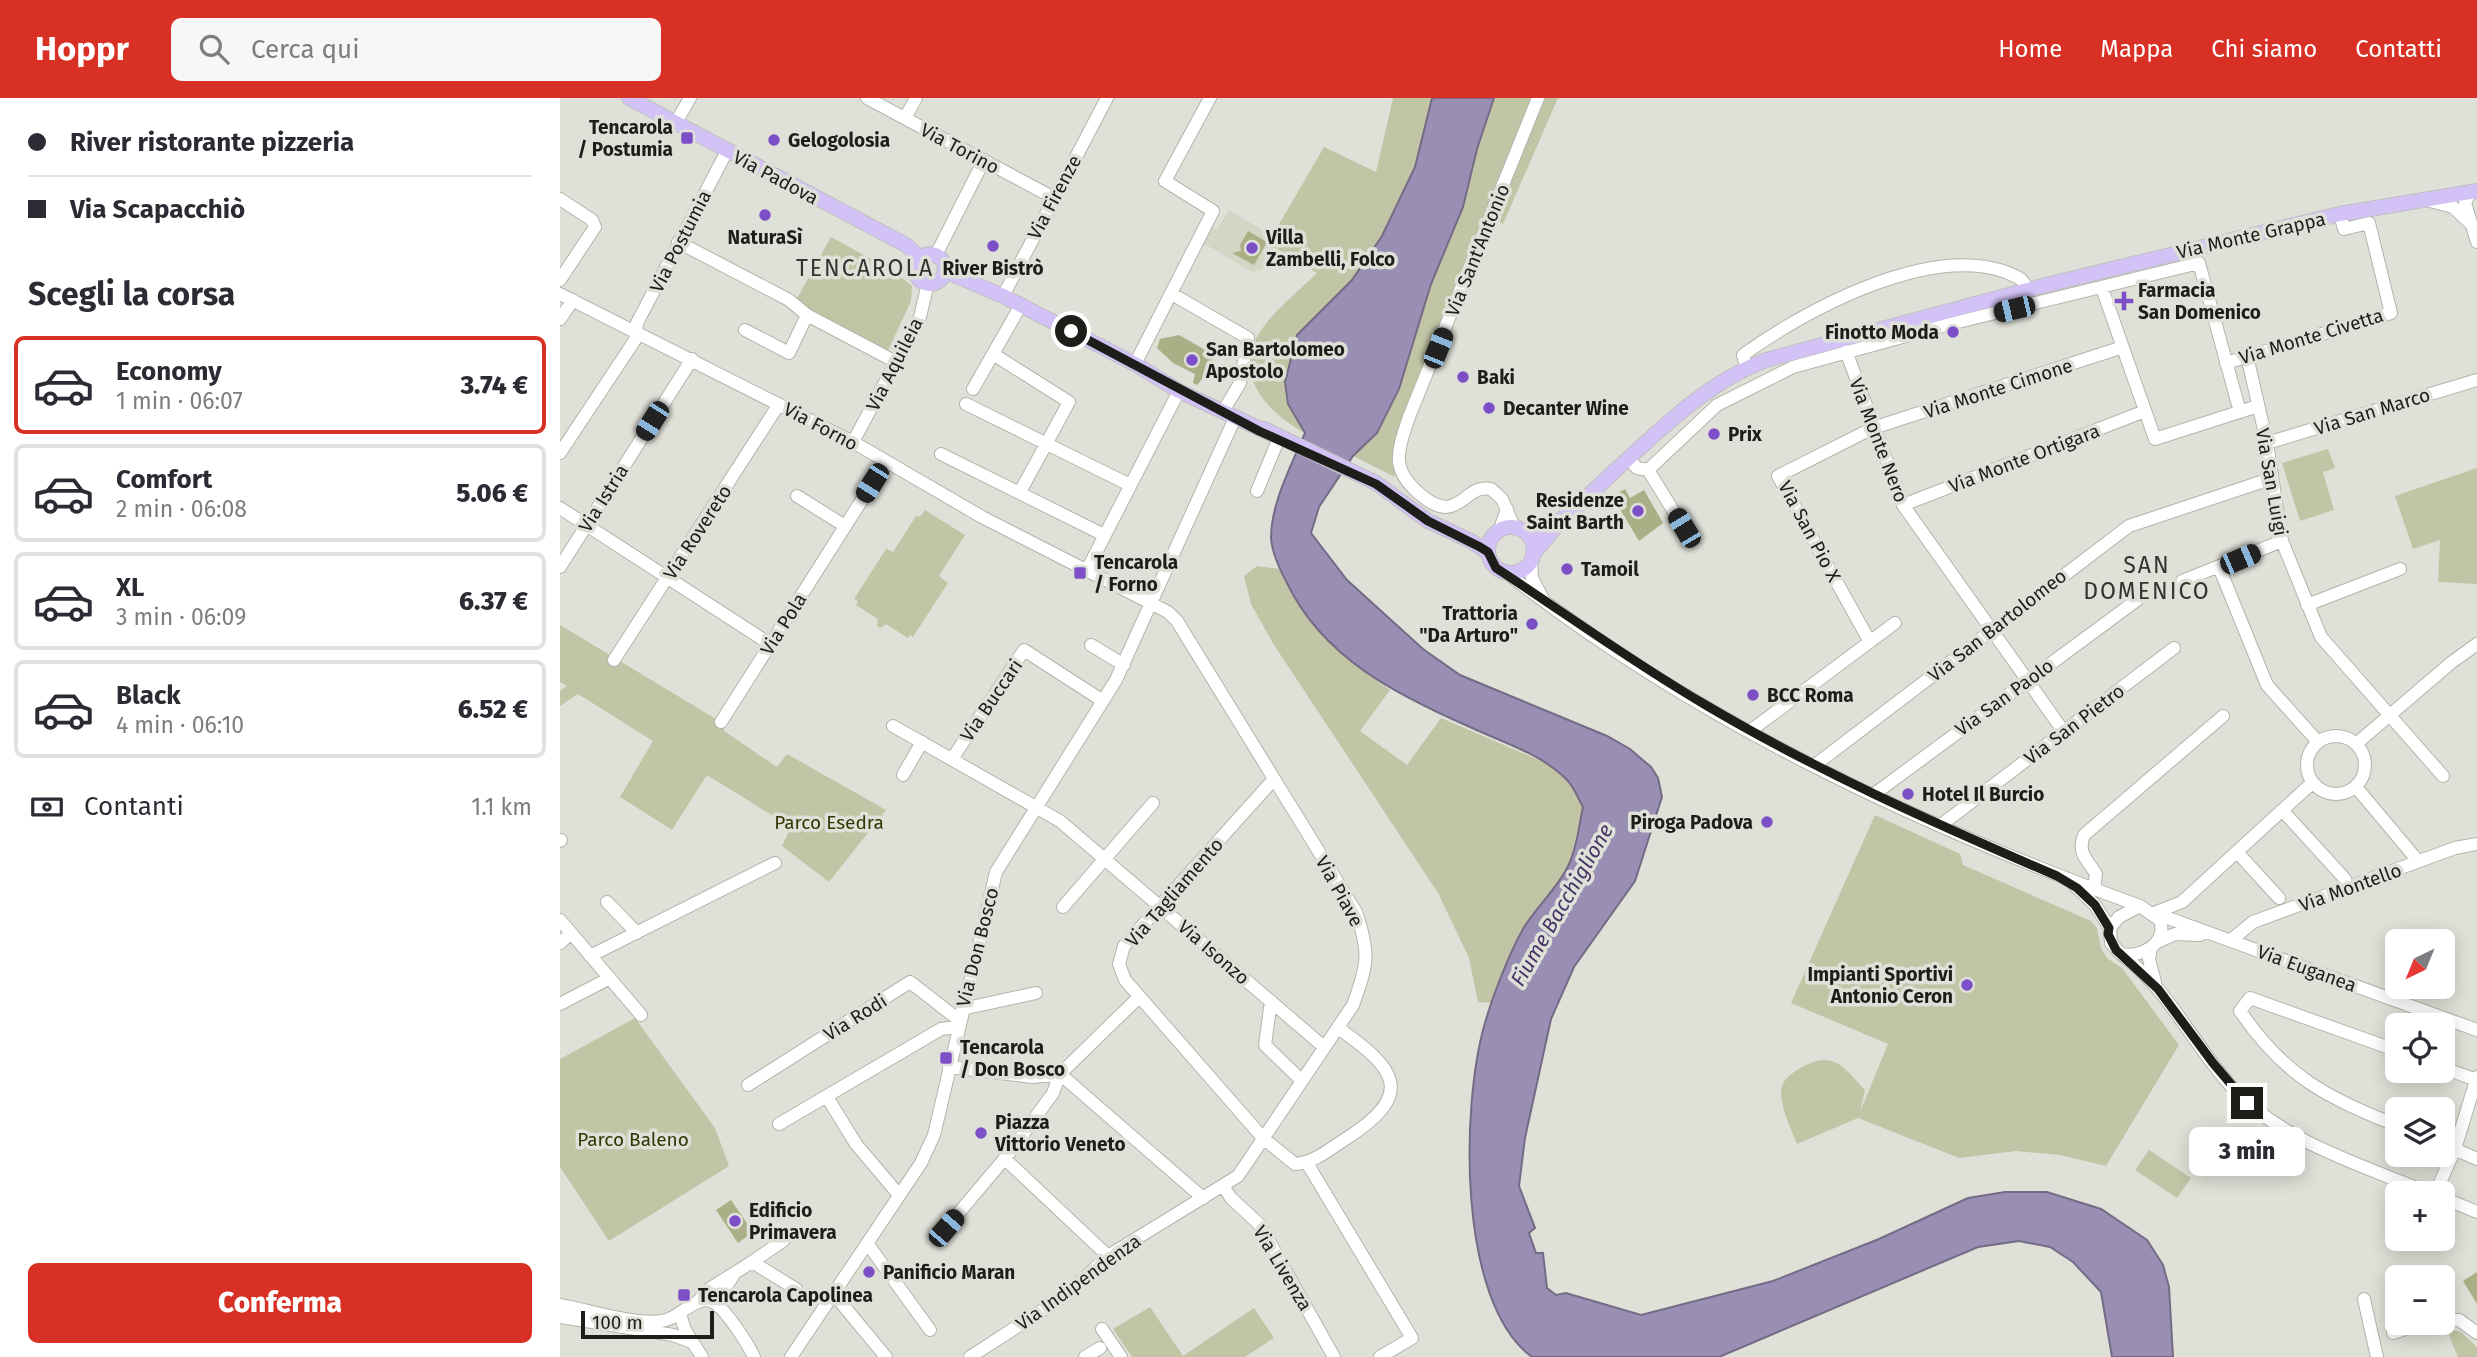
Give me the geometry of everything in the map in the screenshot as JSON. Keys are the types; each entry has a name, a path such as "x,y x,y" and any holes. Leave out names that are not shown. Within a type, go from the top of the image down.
{"main road":[{"name":"Via Padova","path":"629,98 902,243 920,258"},
{"name":"Via Monte Grappa","path":"1532,557 1559,522 1643,446 1704,394 1746,367 1830,340 1932,321 2027,289 2340,214 2475,191"},
{"path":"937,251 945,271 939,281 928,283 920,279 916,271 920,258 937,251"},
{"path":"945,271 1003,296 1174,387 1279,438"},
{"name":"Via Euganea","path":"1279,438 1376,484 1428,521 1456,533 1488,552 1492,564 1507,573"},
{"name":"Via Monte Grappa","path":"1527,534 1559,522"},
{"path":"1488,552 1489,541 1503,529 1527,534 1533,544 1532,557 1521,570 1507,573"},
{"name":"Via Euganea","path":"1456,533 1503,529"}],"street":[{"path":"675,124 690,98"},
{"name":"Via Torino","path":"867,98 1054,198"},
{"path":"905,118 916,98"},
{"name":"Via Firenze","path":"1003,296 1107,98"},
{"path":"1135,364 1213,211 1166,181 1210,98"},
{"name":"Via Sant'Antonio","path":"1503,529 1507,509 1497,493 1484,488 1449,507 1438,506 1402,478 1398,454 1409,417 1538,98"},
{"name":"Via Postumia","path":"560,453 635,340 637,323 727,151"},
{"path":"937,251 984,160"},
{"path":"2475,191 2465,203 2477,242"},
{"path":"560,199 592,220 595,227 560,279"},
{"path":"2419,199 2453,207 2469,222"},
{"name":"Via Monte Civetta","path":"2227,363 2391,313 2370,223 2344,229 2340,214"},
{"path":"678,242 789,300 807,315 896,362"},
{"path":"1629,459 1637,468 1652,465 1717,405 1793,367 1932,321 2054,300 2199,263 2240,412"},
{"name":"Via Monte Grappa","path":"1746,367 1743,355 1798,320 1851,295 1901,277 1941,268 1982,267 2013,275 2025,283 2027,289"},
{"name":"Via Aquileia","path":"853,442 920,317 928,283"},
{"path":"2050,284 2054,300"},
{"path":"2102,288 2155,439 2258,406"},
{"path":"1172,293 1248,338 1240,383 1230,413"},
{"name":"Via Forno","path":"560,294 853,442 982,517 1152,603"},
{"path":"560,319 573,300"},
{"path":"973,388 1021,305"},
{"path":"745,330 789,353 807,315"},
{"name":"Via Monte Cimone","path":"1873,428 2123,347"},
{"name":"Via Monte Nero","path":"1846,351 1903,505 2064,732"},
{"path":"993,354 1069,402 1020,492"},
{"name":"Via San Luigi","path":"2247,356 2267,443 2270,479 2282,541 2321,637 2443,776"},
{"name":"Via Istria","path":"560,567 692,359"},
{"name":"Via San Marco","path":"2267,443 2477,380"},
{"path":"1087,570 1130,485 1174,387"},
{"name":"Via Rovereto","path":"614,660 779,404"},
{"path":"966,404 1130,485"},
{"name":"Via Monte Ortigara","path":"1903,505 2145,411"},
{"name":"Via Don Bosco","path":"790,1354 921,1163 934,1135 996,872 1124,665 1230,413"},
{"name":"Via San Pio X","path":"1870,642 1778,476 1873,428"},
{"path":"1257,491 1279,438"},
{"path":"1643,446 1684,528"},
{"path":"941,454 1104,535"},
{"name":"Via Pola","path":"721,722 886,462"},
{"name":"Via San Bartolomeo","path":"1815,765 2129,526 2270,479"},
{"path":"797,496 845,526"},
{"path":"560,508 770,644"},
{"path":"2182,581 2282,541"},
{"path":"1532,557 1532,578 1543,600"},
{"path":"2219,567 2267,685 2318,742"},
{"path":"2307,605 2400,569"},
{"name":"Via Euganea","path":"1507,573 1595,637 1750,731 1872,795 2057,876 2215,937 2477,1030"},
{"name":"Via San Paolo","path":"1872,795 2137,600"},
{"name":"Via Piave","path":"1152,603 1177,621 1356,912 1367,945 1364,975 1353,1005 1238,1176 1223,1186"},
{"path":"1750,731 1895,623"},
{"path":"1091,645 1124,665"},
{"path":"2357,744 2476,648"},
{"name":"Via San Pietro","path":"1941,825 2174,649"},
{"name":"Via Buccari","path":"952,759 1024,650 1103,701"},
{"path":"2094,889 2096,874 2082,856 2079,846 2084,835 2223,716"},
{"name":"Via Isonzo","path":"893,726 1060,821 1324,1047"},
{"path":"2342,736 2357,744 2362,752 2365,770 2356,787 2348,793 2328,794 2312,783 2308,775 2308,757 2318,742 2342,736"},
{"path":"903,775 922,742"},
{"name":"Via Tagliamento","path":"1274,779 1124,946 1119,964 1125,980 1139,997 1263,1138 1295,1164 1307,1163"},
{"path":"2156,941 2182,902 2312,783"},
{"path":"2356,787 2418,862"},
{"path":"1063,907 1153,803"},
{"path":"2282,810 2345,879"},
{"name":"Via Montello","path":"2230,941 2253,922 2418,862 2477,844"},
{"path":"2237,852 2279,898"},
{"path":"590,956 775,863"},
{"name":"Via Euganea","path":"2057,876 2087,895 2109,928 2110,943 2121,954 2135,956 2156,941 2175,934 2215,937"},
{"path":"607,902 637,933"},
{"path":"2158,989 2149,959 2162,926 2154,913 2182,902"},
{"path":"2182,902 2182,916 2215,937"},
{"path":"2109,928 2126,912 2140,906"},
{"path":"560,920 641,1014"},
{"path":"560,943 571,933"},
{"path":"2121,954 2158,989 2230,1085 2271,1121 2295,1135 2403,1181"},
{"path":"560,1004 610,978"},
{"name":"Via Rodi","path":"748,1085 910,982 960,1019"},
{"path":"966,991 982,1002"},
{"path":"779,1124 960,1019 982,1002 1036,993"},
{"path":"946,1228 1005,1159 1054,1093 1060,1074 1139,997"},
{"path":"2385,1046 2250,998 2240,1011 2257,1036 2287,1068 2308,1084 2385,1120"},
{"path":"1271,1001 1265,1045 1302,1080"},
{"path":"1338,1028 1372,1051 1383,1064 1390,1078 1390,1100 1376,1117 1307,1163 1412,1338 1380,1357"},
{"path":"949,1067 1033,1077 1060,1074 1203,1198"},
{"path":"2455,1072 2477,1079 2455,1132"},
{"path":"827,1097 856,1144 899,1195"},
{"path":"2455,1150 2477,1159"},
{"path":"1005,1159 1108,1256"},
{"name":"Via Indipendenza","path":"970,1357 1066,1296 1108,1256 1223,1186"},
{"name":"Via Livenza","path":"1223,1186 1231,1198 1260,1225 1334,1357"},
{"path":"2455,1203 2477,1212"},
{"path":"560,1305 646,1321 664,1321 680,1314 709,1289 784,1240"},
{"path":"867,1243 930,1330"},
{"path":"752,1262 796,1289"},
{"path":"719,1307 722,1293 734,1275"},
{"path":"833,1293 887,1357"},
{"path":"2364,1298 2377,1357"},
{"path":"698,1301 710,1301 719,1307 752,1352 765,1357"},
{"path":"680,1314 702,1357"},
{"path":"560,1317 673,1335 692,1342"},
{"path":"2455,1320 2477,1333"},
{"path":"1102,1329 1121,1357"},
{"path":"1085,1357 1100,1348"}],"shaded area":[{"path":"1229,210 1272,236 1276,249 1263,269 1252,272 1203,243 1211,227 1217,230"}],"green space":[{"path":"1393,98 1432,98 1415,167 1382,236 1352,280 1297,335 1285,382 1288,404 1305,433 1269,406 1253,381 1250,367 1251,352 1262,328 1276,311 1317,273 1273,247 1271,238 1324,147 1376,172"},
{"path":"1494,98 1558,98 1503,224 1490,216 1436,348 1397,433 1392,457 1395,477 1353,456 1377,433 1399,389 1431,284 1463,207 1477,149"},
{"path":"831,237 895,272 912,286 911,301 885,357 794,304"},
{"path":"2328,449 2335,468 2323,472 2334,510 2300,521 2282,463"},
{"path":"2477,468 2477,584 2438,582 2440,540 2413,549 2395,496"},
{"path":"925,510 965,535 939,576 948,583 913,637 910,635 908,638 886,624 880,628 877,626 878,619 856,605 858,601 854,599 886,549 893,552 916,516 920,517"},
{"path":"1257,566 1280,569 1313,623 1339,651 1390,690 1360,731 1407,765 1441,718 1546,763 1568,780 1583,807 1569,865 1523,931 1493,1003 1478,1002 1469,958 1438,893 1274,645 1251,604 1244,576"},
{"name":"Parco Esedra","path":"560,625 721,722 725,725 724,731 777,767 787,754 886,810 829,882 782,846 791,827 707,775 672,830 620,797 653,741 578,694 560,706 560,691 567,686 560,682"},
{"name":"Impianti Sportivi Antonio Ceron","path":"1875,815 1960,854 1963,865 2091,921 2097,928 2101,948 2107,958 2122,968 2179,1045 2106,1166 2060,1155 2016,1151 1959,1158 1858,1118 1797,1144 1781,1098 1786,1079 1809,1064 1828,1060 1835,1062 1865,1090 1860,1112 1888,1044 1791,1003"},
{"name":"Parco Baleno","path":"635,1018 715,1128 729,1166 609,1241 560,1167 560,1059"},
{"path":"2149,1150 2191,1178 2177,1198 2135,1170"},
{"path":"1150,1307 1183,1356 1254,1308 1274,1338 1245,1357 1132,1357 1113,1329"},
{"path":"2455,1330 2461,1332 2477,1347 2477,1357 2458,1357 2449,1335 2455,1335"}],"water":[{"name":"Fiume Bacchiglione","path":"1432,98 1494,98 1477,149 1463,207 1431,284 1399,389 1377,433 1353,456 1319,507 1311,533 1347,580 1423,649 1460,675 1607,736 1630,749 1651,767 1658,778 1662,797 1635,881 1574,967 1551,1019 1525,1138 1519,1186 1535,1228 1529,1233 1536,1253 1543,1253 1547,1288 1556,1295 1566,1293 1641,1315 1773,1281 1879,1239 1968,1198 2005,1192 2047,1192 2101,1209 2147,1240 2163,1265 2169,1287 2173,1357 2112,1357 2101,1292 2073,1262 2050,1247 2019,1241 1978,1247 1719,1357 1532,1357 1507,1330 1490,1293 1478,1249 1471,1200 1472,1102 1477,1059 1488,1012 1507,962 1523,929 1569,864 1583,807 1569,783 1546,763 1416,702 1341,653 1302,609 1279,567 1271,538 1278,498 1305,433 1288,404 1285,382 1297,335 1352,280 1382,236 1415,167"}],"building":[{"name":"Villa Zambelli, Folco","path":"1248,231 1267,242 1254,265 1232,253 1241,251 1240,245"},
{"name":"San Bartolomeo Apostolo","path":"1179,335 1214,355 1211,369 1197,385 1193,383 1195,374 1173,363 1157,348 1160,339"},
{"name":"Residenze Saint Barth","path":"1625,489 1630,498 1644,490 1663,523 1639,541 1612,496"},
{"name":"Edificio Primavera","path":"731,1200 753,1232 738,1243 716,1210"},
{"path":"2477,1272 2477,1304 2463,1281"}],"place":[{"name":"Tencarola / Postumia","path":"687,138"},
{"name":"Gelogolosia","path":"774,140"},
{"name":"NaturaSì","path":"765,215"},
{"name":"River Bistrò","path":"993,246"},
{"name":"Villa Zambelli, Folco","path":"1252,248"},
{"name":"Farmacia San Domenico","path":"2124,301"},
{"name":"Finotto Moda","path":"1953,332"},
{"name":"San Bartolomeo Apostolo","path":"1192,360"},
{"name":"Baki","path":"1463,377"},
{"name":"Decanter Wine","path":"1489,408"},
{"name":"Prix","path":"1714,434"},
{"name":"Residenze Saint Barth","path":"1638,511"},
{"name":"Tamoil","path":"1567,569"},
{"name":"Tencarola / Forno","path":"1080,573"},
{"name":"Trattoria \"Da Arturo\"","path":"1532,624"},
{"name":"BCC Roma","path":"1753,695"},
{"name":"Hotel Il Burcio","path":"1908,794"},
{"name":"Piroga Padova","path":"1767,822"},
{"name":"Impianti Sportivi Antonio Ceron","path":"1967,985"},
{"name":"Tencarola / Don Bosco","path":"946,1058"},
{"name":"Piazza Vittorio Veneto","path":"981,1133"},
{"name":"Edificio Primavera","path":"735,1221"},
{"name":"Panificio Maran","path":"869,1272"},
{"name":"Tencarola Capolinea","path":"684,1295"}],"district":[{"name":"TENCAROLA","path":"865,268"},
{"name":"SAN DOMENICO","path":"2147,578"}],"route":[{"path":"1071,331 1135,364 1179,391 1259,431 1271,434 1385,488 1437,527 1456,533 1488,552 1496,568 1507,573 1530,593 1595,637 1750,731 1872,795 2057,876 2077,888 2087,895 2103,914 2109,928 2110,943 2158,989 2230,1085 2247,1103"}]}
